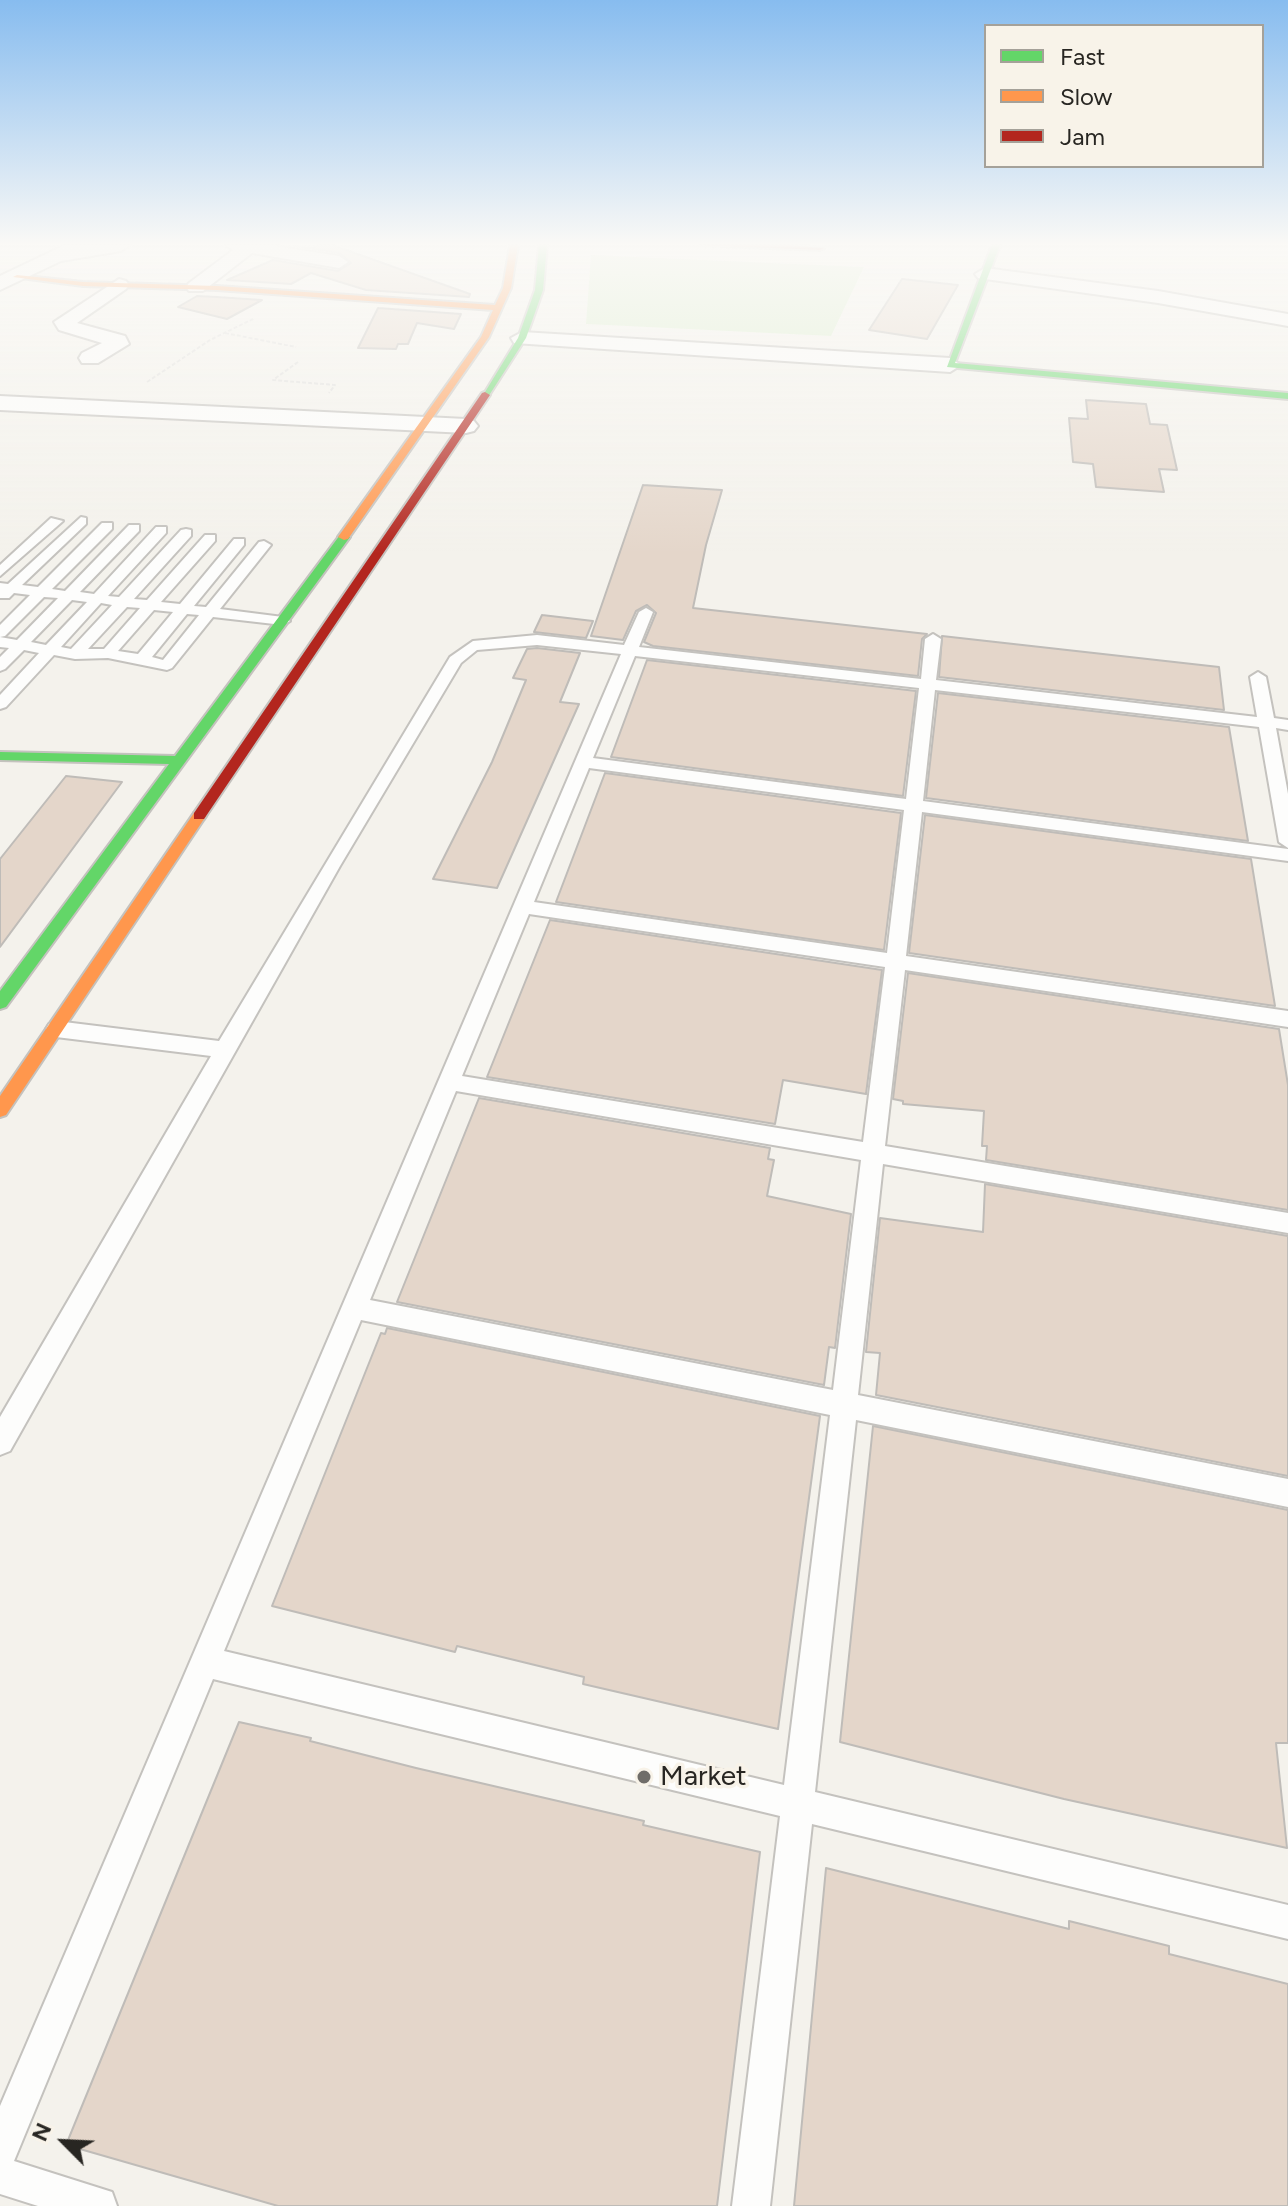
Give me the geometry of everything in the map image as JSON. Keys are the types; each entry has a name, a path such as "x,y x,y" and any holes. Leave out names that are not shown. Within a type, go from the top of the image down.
{"main road":[{"path":"0,1110 56,1029 323,600 424,424 477,348"},
{"path":"0,1003 283,621 323,600 466,426 516,348"},
{"path":"957,348 950,365 1288,396"},
{"path":"0,756 180,760"}],"street":[{"path":"90,358 110,348"},
{"path":"680,348 950,365"},
{"path":"0,403 466,426"}],"lane":[{"path":"0,572 56,521"},
{"path":"4,592 81,521"},
{"path":"0,633 107,526"},
{"path":"0,666 134,528"},
{"path":"0,704 161,530"},
{"path":"75,654 186,533"},
{"path":"108,653 210,538"},
{"path":"142,659 239,542"},
{"path":"0,642 75,654 108,653 167,665 264,545"},
{"path":"4,592 40,593 283,621"},
{"path":"0,2150 646,612"},
{"path":"751,2206 933,639"},
{"path":"0,1442 455,660 473,646 537,640 1288,725"},
{"path":"1258,677 1288,842"},
{"path":"583,762 1288,855"},
{"path":"522,907 1288,1019"},
{"path":"56,1029 226,1050"},
{"path":"449,1082 1288,1223"},
{"path":"354,1308 1288,1493"},
{"path":"205,1662 1288,1922"},
{"path":"0,2175 98,2206"}],"path":[{"path":"146,383 201,348"},
{"path":"298,362 273,380 335,385 308,418"}],"building":[{"path":"1086,400 1146,404 1150,424 1167,425 1177,470 1159,469 1164,492 1096,487 1093,464 1073,462 1069,418 1088,419"},
{"path":"643,485 722,490 706,545 693,608 927,634 922,639 918,676 653,646 644,642 656,613 647,605 636,611 623,640 591,636"},
{"path":"542,615 593,621 586,638 534,632"},
{"path":"942,636 1219,667 1224,710 939,677"},
{"path":"527,649 580,653 560,702 579,704 497,888 433,879 492,762 526,680 513,678"},
{"path":"647,660 916,691 903,796 611,757"},
{"path":"938,693 1229,727 1248,841 926,798"},
{"path":"605,773 901,813 884,950 556,902"},
{"path":"66,776 122,782 0,947 0,859"},
{"path":"925,815 1251,859 1275,1006 909,953"},
{"path":"550,920 882,970 866,1094 783,1080 775,1124 487,1077"},
{"path":"908,973 1279,1029 1288,1085 1288,1210 986,1160 987,1146 982,1146 984,1111 903,1104 903,1101 893,1099"},
{"path":"479,1098 770,1148 768,1159 774,1160 767,1196 851,1214 835,1348 829,1347 824,1385 397,1302"},
{"path":"985,1184 1288,1236 1288,1476 876,1395 880,1353 866,1352 880,1218 983,1232"},
{"path":"387,1328 820,1416 778,1729 583,1684 584,1677 457,1646 455,1652 272,1606 381,1333 385,1334"},
{"path":"873,1426 1288,1510 1288,1743 1276,1743 1287,1848 1064,1799 840,1742"},
{"path":"239,1722 760,1852 717,2206 278,2206 66,2145"},
{"path":"826,1868 1069,1929 1069,1921 1169,1946 1169,1954 1288,1984 1288,2206 794,2206"}],"traffic: fast":[{"path":"485,395 516,348"},
{"path":"957,348 950,365 1288,396"},
{"path":"0,1003 344,537"},
{"path":"0,756 180,760"}],"traffic: slow":[{"path":"344,537 477,348"},
{"path":"0,1110 199,816"}],"traffic: jam":[{"path":"199,816 485,395"}],"place":[{"name":"Market","path":"644,1777"}]}
